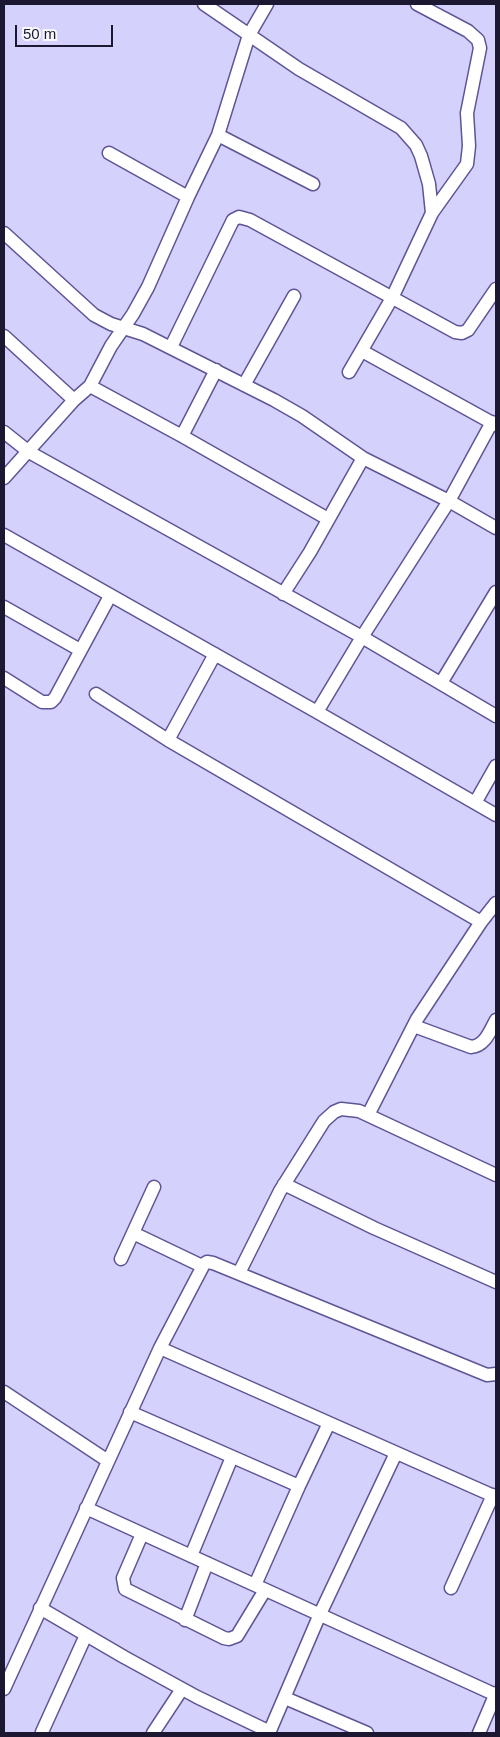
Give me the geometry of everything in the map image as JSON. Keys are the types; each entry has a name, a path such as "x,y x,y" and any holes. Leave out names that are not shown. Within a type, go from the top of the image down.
{"street":[{"path":"204,4 299,70 401,128 416,145 421,156 428,184 432,213"},
{"path":"4,478 74,400 90,386 111,346 133,314 148,287 218,134 248,35 267,4"},
{"path":"349,372 392,298 432,213 466,164 469,146 467,113 480,48 478,40 468,31 417,4"},
{"path":"218,134 314,184"},
{"path":"109,153 188,197"},
{"path":"171,347 233,220 238,217 250,220 455,332 462,333 468,330 496,289"},
{"path":"4,233 94,315 102,320 135,330 216,370 302,416 363,458 448,501 496,528"},
{"path":"244,385 294,296"},
{"path":"4,336 74,400"},
{"path":"317,712 494,424 362,351"},
{"path":"182,436 216,370"},
{"path":"90,386 328,519"},
{"path":"4,432 29,452 362,637 496,716"},
{"path":"283,594 310,552 363,458"},
{"path":"4,535 496,815"},
{"path":"441,683 496,592"},
{"path":"4,678 42,702 50,702 55,698 110,596"},
{"path":"4,607 80,650"},
{"path":"168,740 215,654"},
{"path":"96,694 168,740 481,922"},
{"path":"476,803 496,766"},
{"path":"368,1115 414,1026 481,922 496,903"},
{"path":"414,1026 471,1047 482,1043 496,1020"},
{"path":"239,1273 284,1184 324,1121 334,1112 341,1109 350,1109 368,1115 496,1175"},
{"path":"284,1184 374,1228 496,1282"},
{"path":"121,1259 154,1187"},
{"path":"133,1233 202,1266"},
{"path":"4,1689 160,1348 202,1266 207,1262 239,1273 487,1374 496,1374"},
{"path":"160,1348 495,1496 451,1588"},
{"path":"4,1392 108,1460"},
{"path":"130,1412 299,1486"},
{"path":"142,1534 123,1578 123,1586 128,1592 224,1638 237,1636 260,1588 299,1486 329,1423"},
{"path":"40,1608 182,1689 270,1733 320,1614 396,1453"},
{"path":"191,1556 232,1457"},
{"path":"86,1508 496,1694 479,1733"},
{"path":"185,1620 207,1563"},
{"path":"42,1732 86,1635"},
{"path":"153,1733 182,1689"},
{"path":"285,1698 367,1733"}]}
